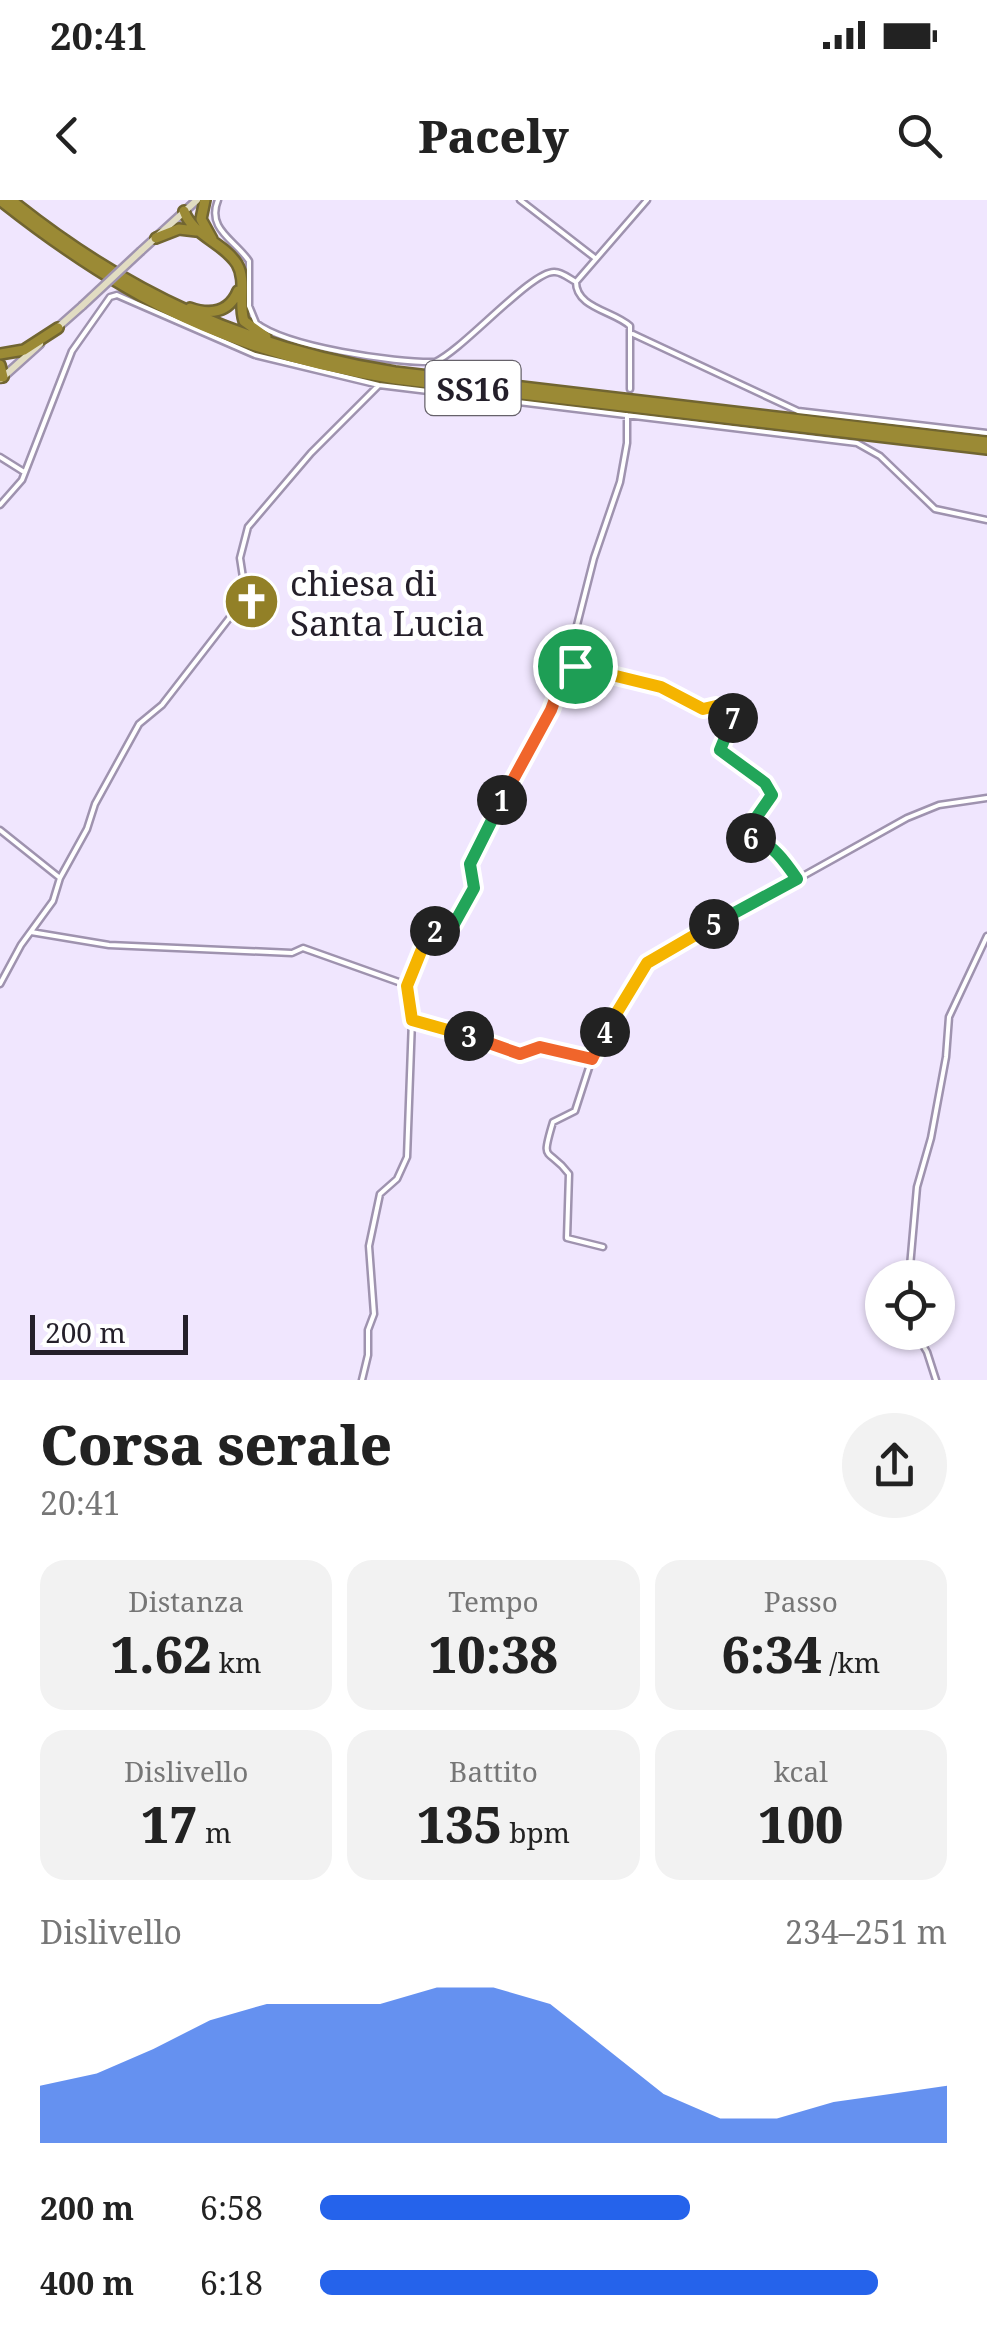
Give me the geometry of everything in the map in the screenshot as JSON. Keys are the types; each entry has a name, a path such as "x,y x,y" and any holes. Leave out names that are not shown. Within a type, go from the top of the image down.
{"highway":[{"name":"SS16","path":"0,200 100,274 194,324 259,348 335,368 395,379 929,442 953,450 987,448"},
{"name":"SS16","path":"11,200 79,252 126,281 208,321 317,357 394,372 987,448"},
{"path":"201,219 205,200"},
{"path":"0,211 43,234"},
{"path":"199,232 184,211 201,219 213,240 236,264 241,314 250,328 317,357"},
{"path":"156,238 184,228 213,240"},
{"path":"126,281 193,309 212,312 232,304 241,284"},
{"path":"0,354 24,350 58,328"},
{"path":"0,365 1,378"}],"main road":[{"path":"1,378 197,200"}],"street":[{"path":"218,200 214,214 218,227 249,262 248,306 256,323 282,336 345,353 435,362 488,322 524,287 550,272 559,272 576,282"},
{"path":"520,200 596,259"},
{"path":"630,389 630,326 582,300 576,292 576,282 647,200"},
{"path":"0,506 16,490 72,351 110,297 118,295 255,355 378,385 857,443 880,456 934,509 987,520"},
{"path":"633,334 798,412 987,433"},
{"path":"0,984 53,902 60,878 87,829 95,804 145,716 162,705 241,603 244,584 240,558 248,527 311,452 378,385"},
{"path":"362,1380 374,1306 369,1246 380,1194 397,1180 406,1157 412,1020 407,986 430,934 454,924 474,888 470,870 474,855 551,710 620,482 628,415"},
{"path":"0,457 24,472"},
{"path":"568,664 661,687 703,709 716,706 730,714 732,721 720,750 765,783 772,795 752,822 748,836 768,846 797,879"},
{"path":"603,1247 567,1238 569,1174 545,1152 552,1122 575,1111 592,1059 647,963 928,808 987,798"},
{"path":"0,830 60,878"},
{"path":"32,932 108,945 292,954 303,948 407,986"},
{"path":"911,1260 917,1187 934,1122 949,1017 987,936"},
{"path":"412,1020 520,1054 540,1047 592,1059"},
{"path":"926,1350 936,1380"}],"place":[{"name":"chiesa di Santa Lucia","path":"251,602"}],"route":[{"path":"568,664 575,666 661,687 703,709 716,706 730,714 732,721 720,750 765,783 772,795 752,822 748,836 768,846 797,879 647,963 592,1059 540,1047 520,1054 412,1020 407,986 426,939 434,931 454,924 474,888 470,864 474,855 551,710 568,664"}]}
